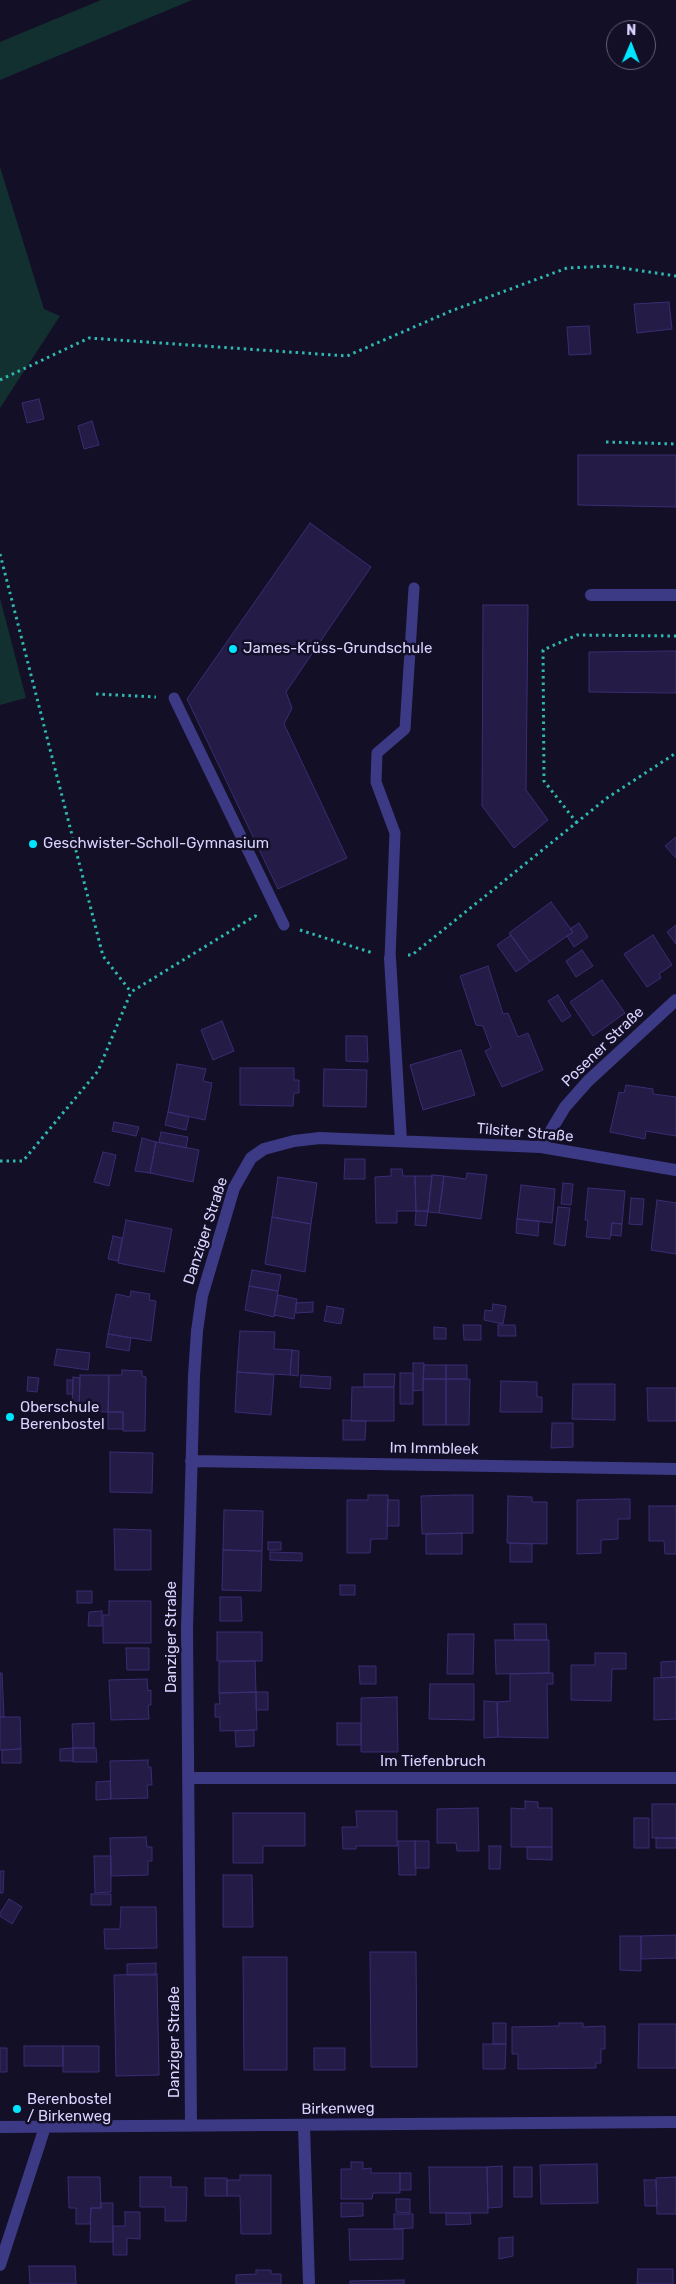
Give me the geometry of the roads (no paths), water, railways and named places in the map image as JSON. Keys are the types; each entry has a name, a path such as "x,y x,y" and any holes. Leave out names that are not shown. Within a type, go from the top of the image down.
{"street":[{"path":"592,596 676,595"},
{"path":"390,958 400,1141"},
{"name":"Posener Straße","path":"542,1148 565,1107 588,1081 676,1000"},
{"name":"Tilsiter Straße","path":"251,1158 264,1149 309,1138 542,1148 676,1170"},
{"name":"Danziger Straße","path":"192,2126 187,1628 195,1358 202,1296 234,1188 251,1158"},
{"name":"Im Immbleek","path":"191,1461 676,1469"},
{"name":"Im Tiefenbruch","path":"189,1778 676,1778"},
{"name":"Birkenweg","path":"0,2127 676,2122"},
{"path":"304,2126 308,2284"},
{"path":"0,2264 45,2128"}],"lane":[{"path":"390,958 395,833 376,782 377,753 405,728 414,588"},
{"path":"174,698 284,925"}],"place":[{"name":"James-Krüss-Grundschule","path":"233,649"},
{"name":"Geschwister-Scholl-Gymnasium","path":"33,844"},
{"name":"Oberschule Berenbostel","path":"10,1417"},
{"name":"Berenbostel / Birkenweg","path":"17,2109"}]}
